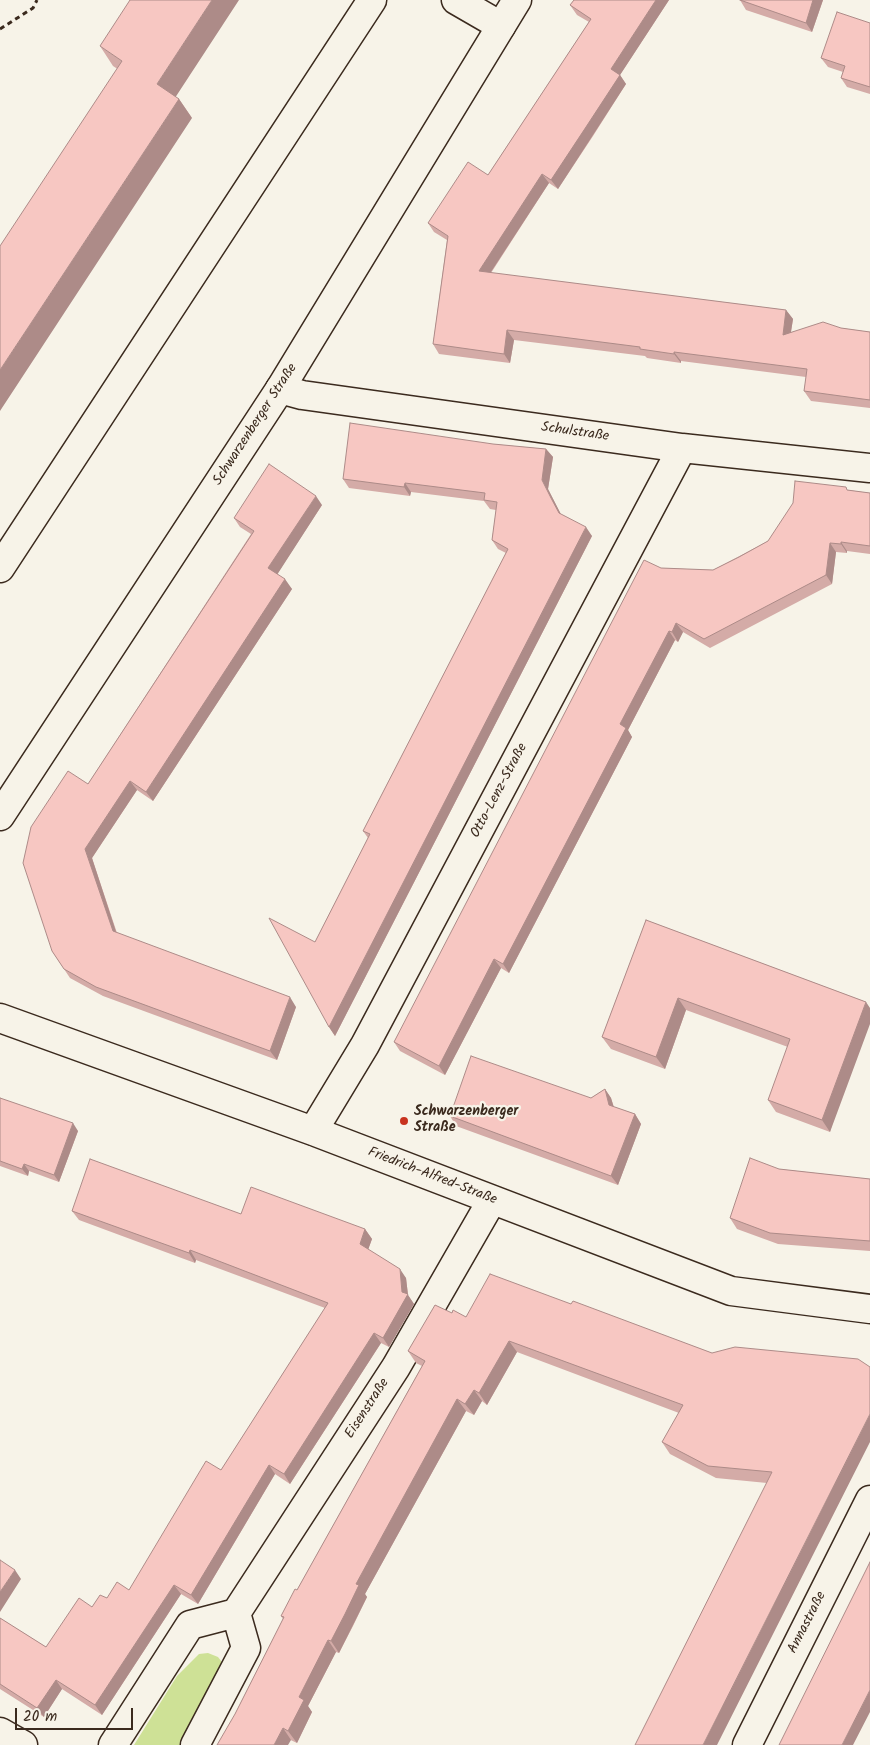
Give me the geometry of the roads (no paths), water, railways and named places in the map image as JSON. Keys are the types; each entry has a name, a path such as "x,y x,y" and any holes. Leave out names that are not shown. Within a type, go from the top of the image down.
{"street":[{"path":"0,568 372,0"},
{"path":"456,0 500,26"},
{"name":"Schwarzenberger Straße","path":"0,816 280,389 517,0"},
{"name":"Schulstraße","path":"280,389 302,395 682,448 870,468"},
{"name":"Otto-Lenz-Straße","path":"313,1131 369,1037 682,448"},
{"name":"Friedrich-Alfred-Straße","path":"0,1018 313,1131 731,1291 870,1309"},
{"name":"Eisenstraße","path":"236,1613 396,1366 492,1200"},
{"name":"Annastraße","path":"747,1745 870,1500"},
{"path":"113,1745 190,1625 236,1613 246,1648 196,1745"},
{"path":"0,1732 23,1745"}],"place":[{"name":"Schwarzenberger Straße","path":"404,1121"}]}
